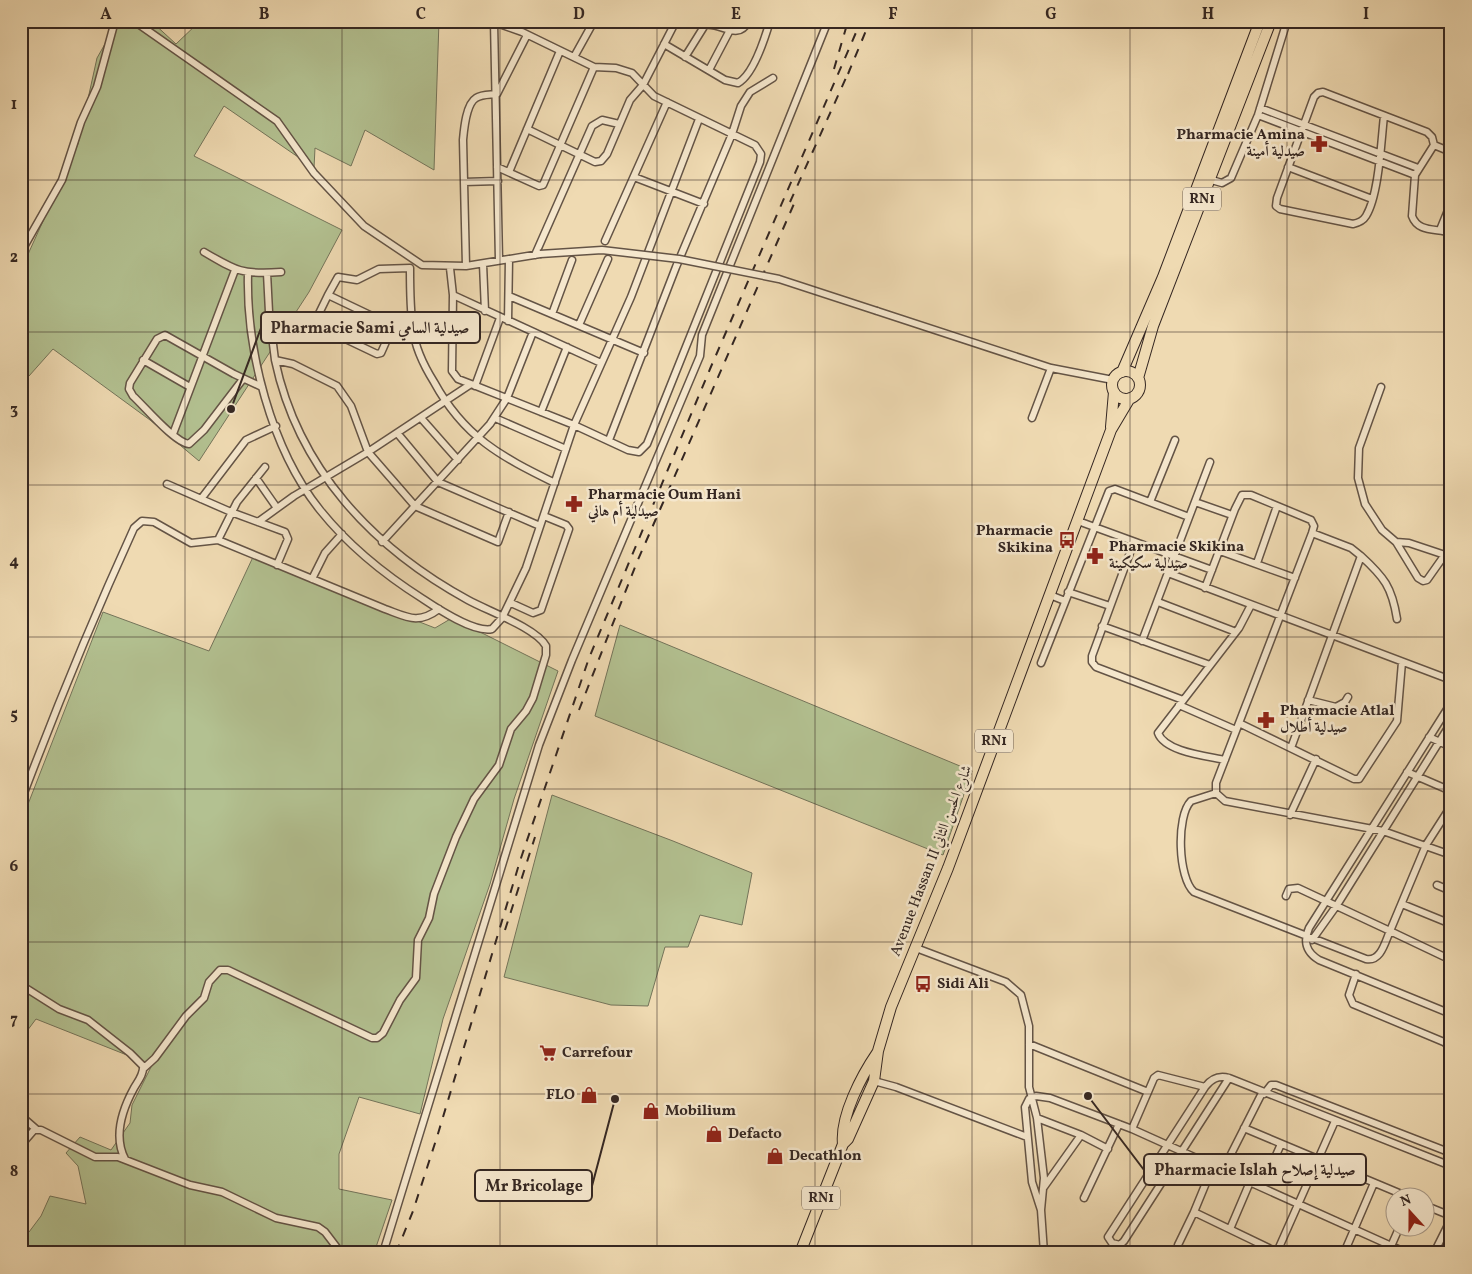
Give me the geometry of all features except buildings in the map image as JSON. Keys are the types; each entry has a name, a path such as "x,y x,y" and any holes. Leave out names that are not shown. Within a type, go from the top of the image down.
{"main road":[{"name":"RN1","path":"1114,392 1113,380 1122,372 1160,285 1260,21"},
{"name":"RN1","path":"1130,398 1139,390 1138,378 1153,326 1208,179 1271,21"},
{"path":"1122,372 1134,374 1138,378"},
{"path":"1114,392 1124,399 1130,398"},
{"name":"Avenue Hassan II شارع الحسن الثاني","path":"1111,430 1114,392"},
{"name":"Avenue Hassan II شارع الحسن الثاني","path":"874,1081 878,1051 891,1007 916,948 1111,430 1130,398"},
{"name":"Avenue Hassan II شارع الحسن الثاني","path":"862,1077 878,1051"},
{"path":"862,1077 868,1076 874,1081"},
{"name":"RN1","path":"800,1253 843,1144 851,1104 862,1077"},
{"name":"RN1","path":"843,1144 850,1136 874,1081"},
{"path":"851,1104 856,1109 861,1110"}],"street":[{"path":"21,252 62,180 81,122 97,87 115,21"},
{"path":"134,21 278,121 314,173 364,226 422,265 450,268 537,254 602,250 679,259 779,279 1051,368 1113,380"},
{"path":"506,25 516,21"},
{"path":"574,57 594,21"},
{"path":"527,129 561,147 596,162 604,159 630,100 643,85 676,21"},
{"path":"685,57 705,26 713,24 734,32 742,30 749,21"},
{"path":"664,44 726,80 738,83 744,80 749,72 770,21"},
{"path":"383,1253 540,745 572,660 700,356 702,335 828,21"},
{"path":"1208,179 1222,183 1229,181 1259,112 1287,21"},
{"path":"450,268 453,295 452,371 458,379 574,425 635,452 642,450 760,162 761,154 755,146 654,96 637,77 624,70 594,67 506,25 492,22 496,94 499,260"},
{"path":"709,70 730,30"},
{"path":"496,94 527,35"},
{"path":"509,172 560,51"},
{"path":"497,167 539,186 543,185 594,67"},
{"path":"609,440 676,267 732,134 741,106 750,92 773,78"},
{"path":"1384,116 1372,199 1366,216 1361,222 1353,224 1276,206 1276,201 1314,97 1320,92 1427,132 1432,137 1434,145 1417,172 1411,212 1413,219 1422,227 1451,233"},
{"path":"466,266 463,134 471,105 479,96 496,94"},
{"path":"605,241 666,102"},
{"path":"1259,112 1304,125 1380,154 1417,172"},
{"path":"1259,112 1301,132 1378,162 1417,172"},
{"path":"248,273 249,322 262,387 276,426 306,489 319,509 342,534 399,582 439,609 486,630 496,626 502,618 511,603 526,568 574,425 612,339 699,119"},
{"path":"537,254 596,122 602,120 619,124"},
{"path":"1434,145 1451,152"},
{"path":"1288,167 1372,199"},
{"path":"634,177 704,204"},
{"path":"464,182 498,181"},
{"path":"1440,230 1451,203"},
{"path":"204,252 235,270 248,273 281,272"},
{"path":"508,321 509,259"},
{"path":"580,326 608,259"},
{"path":"552,314 572,260"},
{"path":"483,264 485,311"},
{"path":"309,334 338,277 357,280 379,269 410,268 413,330 422,360 445,403 478,439 520,466 555,483"},
{"path":"173,434 235,270"},
{"path":"125,1159 118,1145 119,1132 128,1099 144,1068 155,1058 186,1016 204,998 209,982 220,970 228,970 372,1038 377,1038 382,1033 400,1000 416,978 418,940 430,918 434,894 456,837 474,799 499,765 511,729 526,711 546,655 546,646 542,639 440,584 382,542 345,505 325,477 289,410 275,360 269,312 267,273"},
{"path":"328,294 393,326 413,330"},
{"path":"453,295 601,363"},
{"path":"509,296 644,353"},
{"path":"258,522 276,508 398,434 473,385 500,318"},
{"path":"314,324 378,354 385,348 393,326"},
{"path":"382,542 478,439 494,418 507,398 533,332"},
{"path":"243,379 193,442 185,444 130,392 130,383 157,339 164,335 243,379 262,387"},
{"path":"541,412 567,347"},
{"path":"144,360 190,387"},
{"path":"275,360 292,364 337,386 351,406 368,452 415,506 498,542 509,512"},
{"path":"1032,418 1051,368"},
{"path":"1381,387 1359,448 1357,470 1360,489 1370,514 1382,530 1396,542 1418,578 1423,581 1427,580 1448,556 1451,546"},
{"path":"421,418 458,460"},
{"path":"494,418 566,449"},
{"path":"201,499 246,440 276,426"},
{"path":"398,434 438,482 540,526"},
{"path":"1150,502 1175,440"},
{"path":"1142,641 1210,462"},
{"path":"218,540 230,512 265,467"},
{"path":"256,478 276,508"},
{"path":"167,484 230,512 285,532 288,536 277,565"},
{"path":"1041,663 1093,526 1110,490 1115,489 1189,517"},
{"path":"1205,588 1232,515 1240,498 1245,494 1309,518 1314,526 1216,783 1216,793 1225,801 1290,815 1383,830 1451,855"},
{"path":"1194,502 1232,515"},
{"path":"1257,563 1277,506"},
{"path":"511,603 533,613 541,610 569,529 566,525 544,516"},
{"path":"21,801 51,720 79,658 96,612 139,522 146,520 154,522 191,543 218,540 413,618 424,619 439,609"},
{"path":"1078,521 1212,570"},
{"path":"1312,533 1352,548 1386,580 1394,600 1397,619"},
{"path":"312,579 319,560 342,534"},
{"path":"1134,542 1102,626 1092,656 1093,665 1291,748 1354,779 1363,775 1397,721 1402,662"},
{"path":"1396,542 1409,543 1448,556"},
{"path":"1220,551 1295,578"},
{"path":"1291,748 1361,556"},
{"path":"1168,573 1451,680"},
{"path":"1068,592 1110,606"},
{"path":"1050,595 1065,601"},
{"path":"1158,602 1236,632"},
{"path":"1225,760 1188,752 1162,739 1159,731 1236,632 1251,605"},
{"path":"1102,626 1210,666"},
{"path":"1308,700 1336,707 1340,706 1348,696"},
{"path":"1451,702 1306,936 1308,952 1319,960 1451,1014"},
{"path":"1306,944 1314,939 1337,905 1451,723"},
{"path":"1429,737 1451,747"},
{"path":"1290,815 1316,759"},
{"path":"1407,772 1451,792"},
{"path":"1216,793 1191,801 1183,815 1183,868 1188,887 1194,892 1306,936 1374,959 1380,953 1426,846 1451,806"},
{"path":"1437,885 1451,891"},
{"path":"1286,896 1289,889 1298,888 1328,900 1451,960"},
{"path":"1402,904 1451,924"},
{"path":"916,948 1001,980 1016,990 1026,1008 1029,1044 1029,1084 1037,1118 1044,1187 1041,1210 1044,1253"},
{"path":"1356,974 1349,996 1351,1002 1448,1044 1451,1030"},
{"path":"21,985 59,1009 88,1020 130,1053 144,1068"},
{"path":"1029,1044 1148,1092"},
{"path":"1132,1129 1154,1078 1158,1075 1204,1087"},
{"path":"1228,1078 1124,1241 1120,1245 1115,1244 1108,1237 1204,1087 1214,1078 1228,1078 1451,1166"},
{"path":"874,1081 896,1087 1027,1137"},
{"path":"1223,1170 1263,1093 1273,1085 1451,1153"},
{"path":"1032,1096 1046,1097 1132,1129 1300,1203 1407,1253"},
{"path":"1032,1096 1025,1107 1027,1137 1032,1182 1041,1210"},
{"path":"1309,1111 1314,1100"},
{"path":"21,1116 36,1129 64,1140 95,1157 110,1155 125,1159 190,1185 222,1192 276,1218 318,1228 325,1232 341,1253"},
{"path":"1037,1118 1108,1149"},
{"path":"1194,1212 1277,1252 1320,1159 1335,1121"},
{"path":"1084,1198 1119,1124"},
{"path":"1244,1128 1384,1186"},
{"path":"21,1145 36,1129"},
{"path":"1044,1187 1081,1136"},
{"path":"1262,1187 1281,1144"},
{"path":"1182,1253 1178,1245 1214,1166"},
{"path":"1230,1229 1250,1182"},
{"path":"1344,1253 1374,1182"},
{"path":"1434,1209 1451,1217 1447,1233 1434,1253"},
{"path":"1388,1253 1396,1236"}],"green space":[{"path":"118,21 129,21 134,25 141,21 151,21 176,44 198,23 195,21 439,21 434,170 365,130 351,166 315,148 314,168 224,106 194,156 342,230 309,292 199,461 150,420 53,349 29,376 21,371 21,277 29,252 78,144 97,58"},
{"path":"253,557 435,628 452,618 558,671 514,799 490,884 443,1019 420,1114 359,1097 339,1154 339,1189 392,1200 374,1253 21,1253 21,1229 29,1232 41,1216 50,1196 86,1204 78,1166 66,1153 80,1137 111,1150 130,1123 132,1105 152,1065 36,1019 21,1039 23,817 103,612 209,651"},
{"path":"620,625 972,771 943,855 595,716"},
{"path":"552,795 752,873 742,925 700,915 688,947 665,947 648,1006 611,1005 504,977"}],"railway":[{"path":"834,69 848,21"},
{"path":"396,1253 413,1211 520,861 589,658 710,369 861,21"},
{"path":"848,74 870,21"},
{"path":"790,202 850,69"},
{"path":"579,710 637,562 797,197"},
{"path":"505,930 535,837"}],"place":[{"name":"Pharmacie Amina صيدلية أمينة","path":"1319,144"},
{"name":"Pharmacie Sami صيدلية السامي","path":"231,409"},
{"name":"Pharmacie Oum Hani صيدلية أم هاني","path":"574,504"},
{"name":"Pharmacie Skikina","path":"1067,540"},
{"name":"Pharmacie Skikina صيدلية سكيكينة","path":"1095,556"},
{"name":"Pharmacie Atlal صيدلية أطلال","path":"1266,720"},
{"name":"Sidi Ali","path":"923,984"},
{"name":"Carrefour","path":"548,1053"},
{"name":"FLO","path":"589,1095"},
{"name":"Pharmacie Islah صيدلية إصلاح","path":"1088,1096"},
{"name":"Mr Bricolage","path":"615,1099"},
{"name":"Mobilium","path":"651,1111"},
{"name":"Defacto","path":"714,1134"},
{"name":"Decathlon","path":"775,1156"}]}
